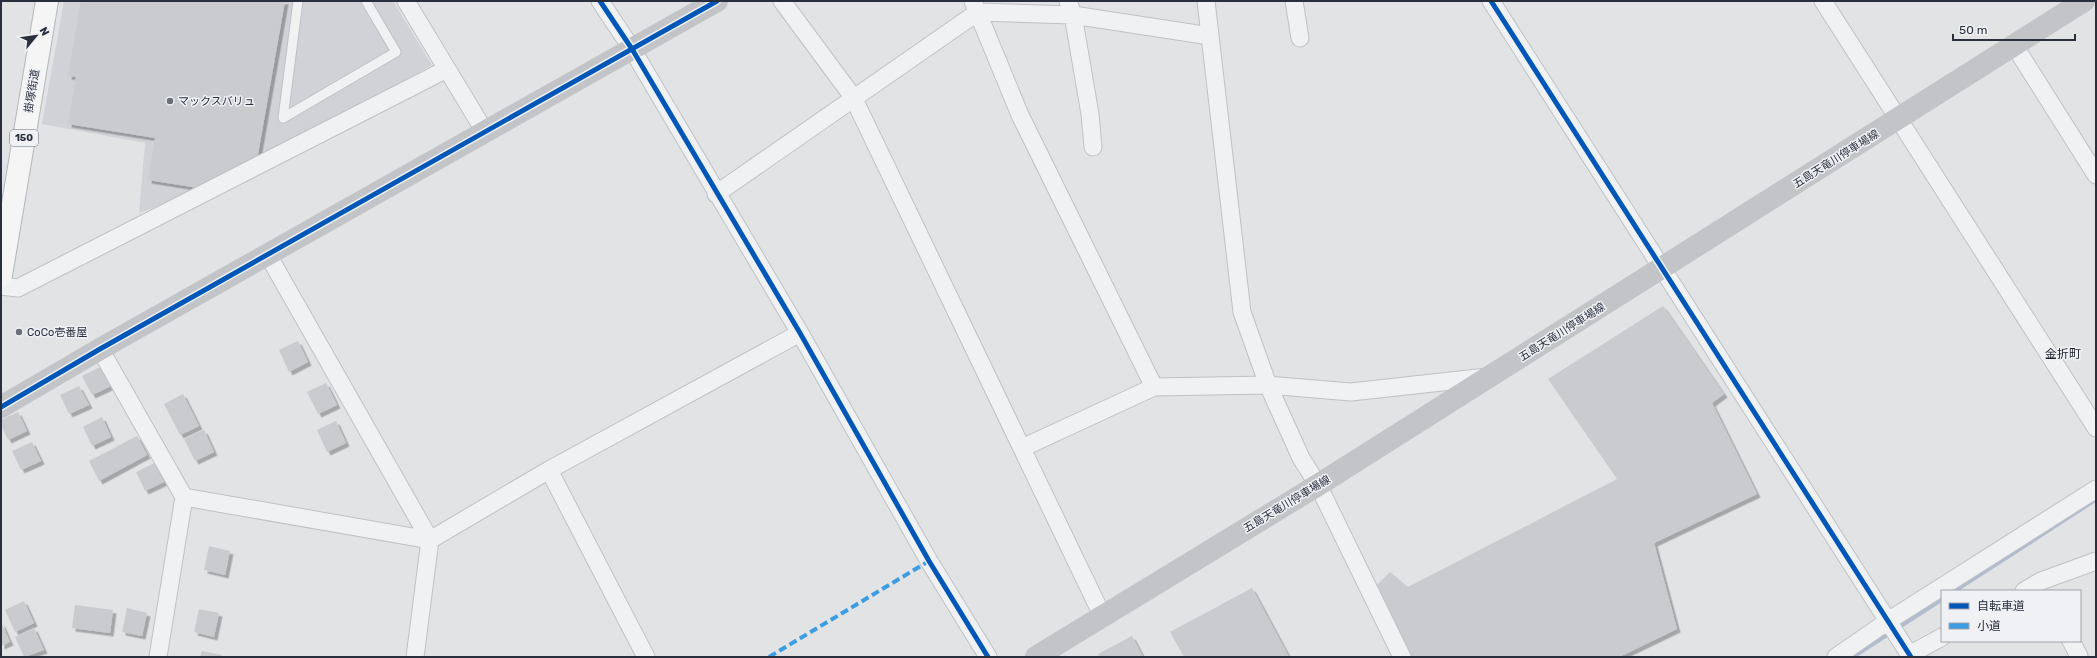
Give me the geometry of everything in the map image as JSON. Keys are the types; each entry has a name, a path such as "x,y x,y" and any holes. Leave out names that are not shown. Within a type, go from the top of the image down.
{"highway":[{"name":"掛塚街道","path":"1,275 47,1"}],"main road":[{"path":"1,406 717,1"},
{"name":"五島天竜川停車場線","path":"1036,657 1102,615 1318,485 1662,270 2084,1"}],"street":[{"path":"406,1 485,132"},
{"path":"600,1 632,49 716,194 800,333 929,561 988,657"},
{"path":"782,1 853,97 1102,615"},
{"path":"1206,1 1242,312 1268,384 1301,458 1318,485 1402,657"},
{"path":"1294,1 1300,38"},
{"path":"1491,1 1910,656 1941,638"},
{"path":"1823,1 2096,428"},
{"path":"716,194 853,97 976,7 1071,8 1210,36"},
{"path":"976,7 1020,115 1154,387"},
{"path":"1071,8 1090,114 1092,147"},
{"path":"2014,46 2096,175"},
{"path":"1,286 18,288 447,69"},
{"path":"268,255 430,540 415,657"},
{"path":"184,497 430,540 549,470 800,333"},
{"path":"100,349 184,497 158,657"},
{"path":"1022,448 1154,387 1268,384 1351,392 1490,377"},
{"path":"549,470 646,657"},
{"path":"1836,657 1888,621 2096,489"},
{"path":"2028,590 2044,586 2096,561"},
{"path":"2072,642 2079,656"}],"lane":[{"path":"298,1 283,118 396,52 366,1"}],"shaded area":[{"path":"64,1 393,1 432,65 259,161 199,191 139,213 145,143 42,124"}],"building":[{"name":"マックスバリュ","path":"81,1 285,1 257,160 198,188 148,180 155,138 68,124 76,77 68,76"},
{"path":"1663,306 1724,394 1712,403 1757,494 1654,543 1677,629 1619,657 1402,657 1370,592 1390,572 1408,587 1617,479 1548,379"},
{"path":"298,341 308,362 289,372 279,350"},
{"path":"102,366 111,386 92,395 82,376"},
{"path":"326,383 337,405 318,414 307,392"},
{"path":"79,386 89,405 69,414 60,395"},
{"path":"183,394 199,426 180,435 164,404"},
{"path":"18,412 27,431 8,440 1,425 1,420"},
{"path":"102,417 111,437 92,446 83,427"},
{"path":"336,421 346,443 327,452 317,430"},
{"path":"204,430 214,452 195,461 184,439"},
{"path":"137,436 147,455 99,481 89,461"},
{"path":"32,442 41,461 21,470 12,451"},
{"path":"155,463 164,482 145,491 136,472"},
{"path":"209,546 230,551 225,575 204,570"},
{"path":"1252,588 1289,657 1184,657 1170,632"},
{"path":"24,601 34,623 15,632 5,610"},
{"path":"75,605 113,610 110,633 72,628"},
{"path":"127,608 147,613 142,636 122,632"},
{"path":"199,609 219,613 214,637 194,632"},
{"path":"1,622 10,642 1,646"},
{"path":"34,628 44,650 24,657 15,637"},
{"path":"1132,636 1143,657 1100,657 1098,654"},
{"path":"202,651 222,655 222,657 200,657"}],"waterway":[{"path":"1956,590 2096,499"},
{"path":"1852,657 1941,600"}],"marked path":[{"path":"769,657 929,561"}],"cycle path":[{"path":"600,1 632,49 800,333 929,561 988,657"},
{"path":"1,407 100,349 717,1"},
{"path":"1491,1 1911,657"}],"place":[{"name":"マックスバリュ","path":"170,101"},
{"name":"CoCo壱番屋","path":"19,332"}],"district":[{"name":"金折町","path":"2063,354"}]}
